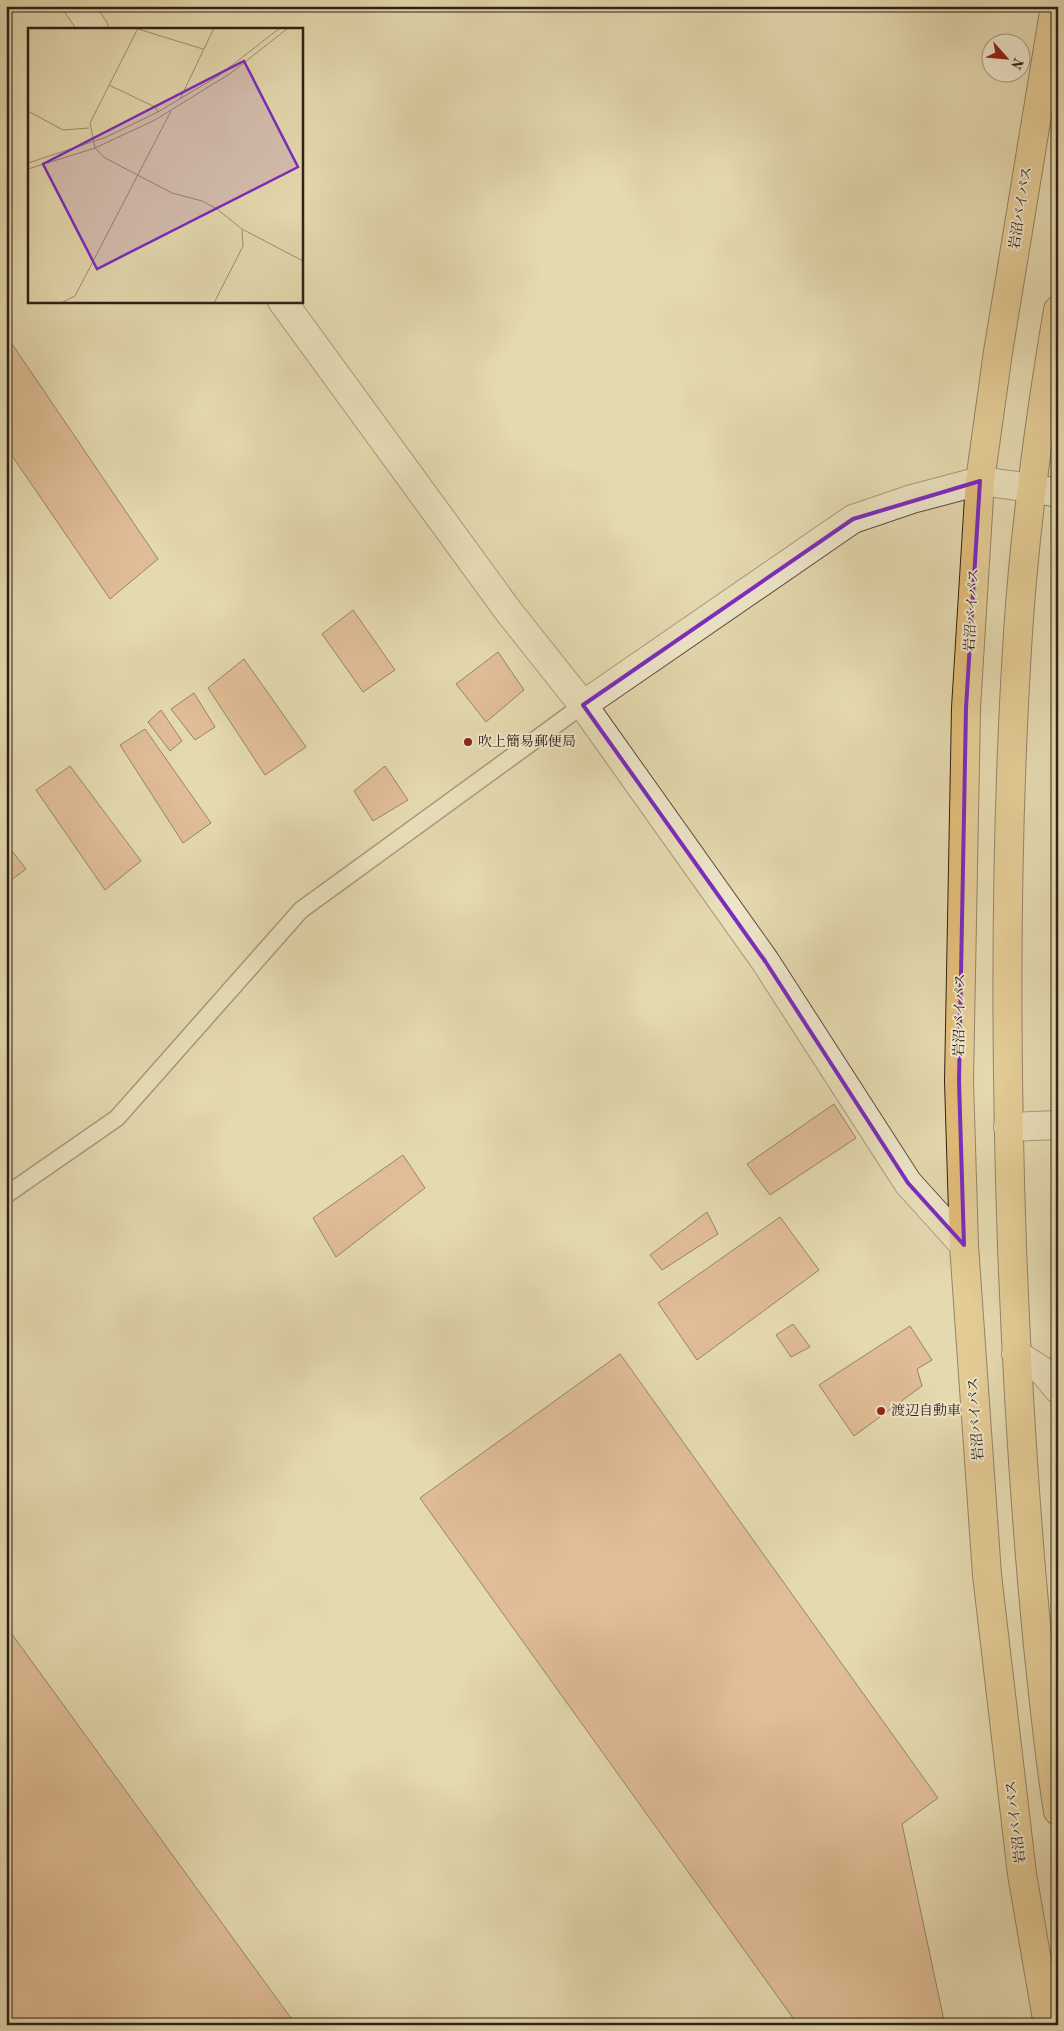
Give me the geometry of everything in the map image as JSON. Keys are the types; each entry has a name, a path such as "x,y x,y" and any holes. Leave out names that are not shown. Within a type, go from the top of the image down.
{"highway":[{"name":"岩沼バイパス","path":"1048,2025 1022,1874 986,1575 964,1245 959,1081 966,708 980,480 1000,342 1055,6"},
{"path":"1058,310 1040,419 1045,490 1018,630 1012,748 1008,896 1008,1127 1016,1354 1026,1531 1050,1762 1058,1811"}],"street":[{"path":"78,6 93,28"},
{"path":"283,302 509,612 583,705 765,961 908,1183 964,1245"},
{"path":"583,705 854,519 912,499 980,480 1045,490"},
{"path":"1008,1127 1058,1125"},
{"path":"1016,1354 1044,1372 1058,1389"}],"lane":[{"path":"6,1195 117,1118 301,910 583,705"}],"highlighted area":[{"path":"980,481 966,708 959,1081 964,1245 908,1183 765,961 583,705 853,519"}],"building":[{"path":"6,335 158,559 110,599 6,447"},
{"path":"353,610 395,670 363,692 322,634"},
{"path":"498,652 524,690 486,722 456,684"},
{"path":"244,659 306,747 265,775 208,688"},
{"path":"194,693 215,727 195,740 171,709"},
{"path":"161,710 182,741 170,751 148,722"},
{"path":"145,729 211,823 183,843 120,745"},
{"path":"70,766 141,861 105,890 36,790"},
{"path":"385,766 408,800 373,821 354,791"},
{"path":"6,843 26,869 6,884"},
{"path":"834,1104 856,1138 770,1195 747,1164"},
{"path":"403,1155 425,1188 336,1257 313,1218"},
{"path":"707,1212 718,1234 662,1270 650,1255"},
{"path":"780,1217 819,1270 697,1360 658,1303"},
{"path":"793,1324 810,1347 791,1357 776,1335"},
{"path":"910,1326 932,1360 917,1369 922,1386 854,1436 819,1385"},
{"path":"620,1354 938,1798 902,1824 945,2025 798,2025 420,1498"},
{"path":"6,1626 296,2025 6,2025"}],"place":[{"name":"吹上簡易郵便局","path":"468,742"},
{"name":"渡辺自動車","path":"881,1411"}]}
